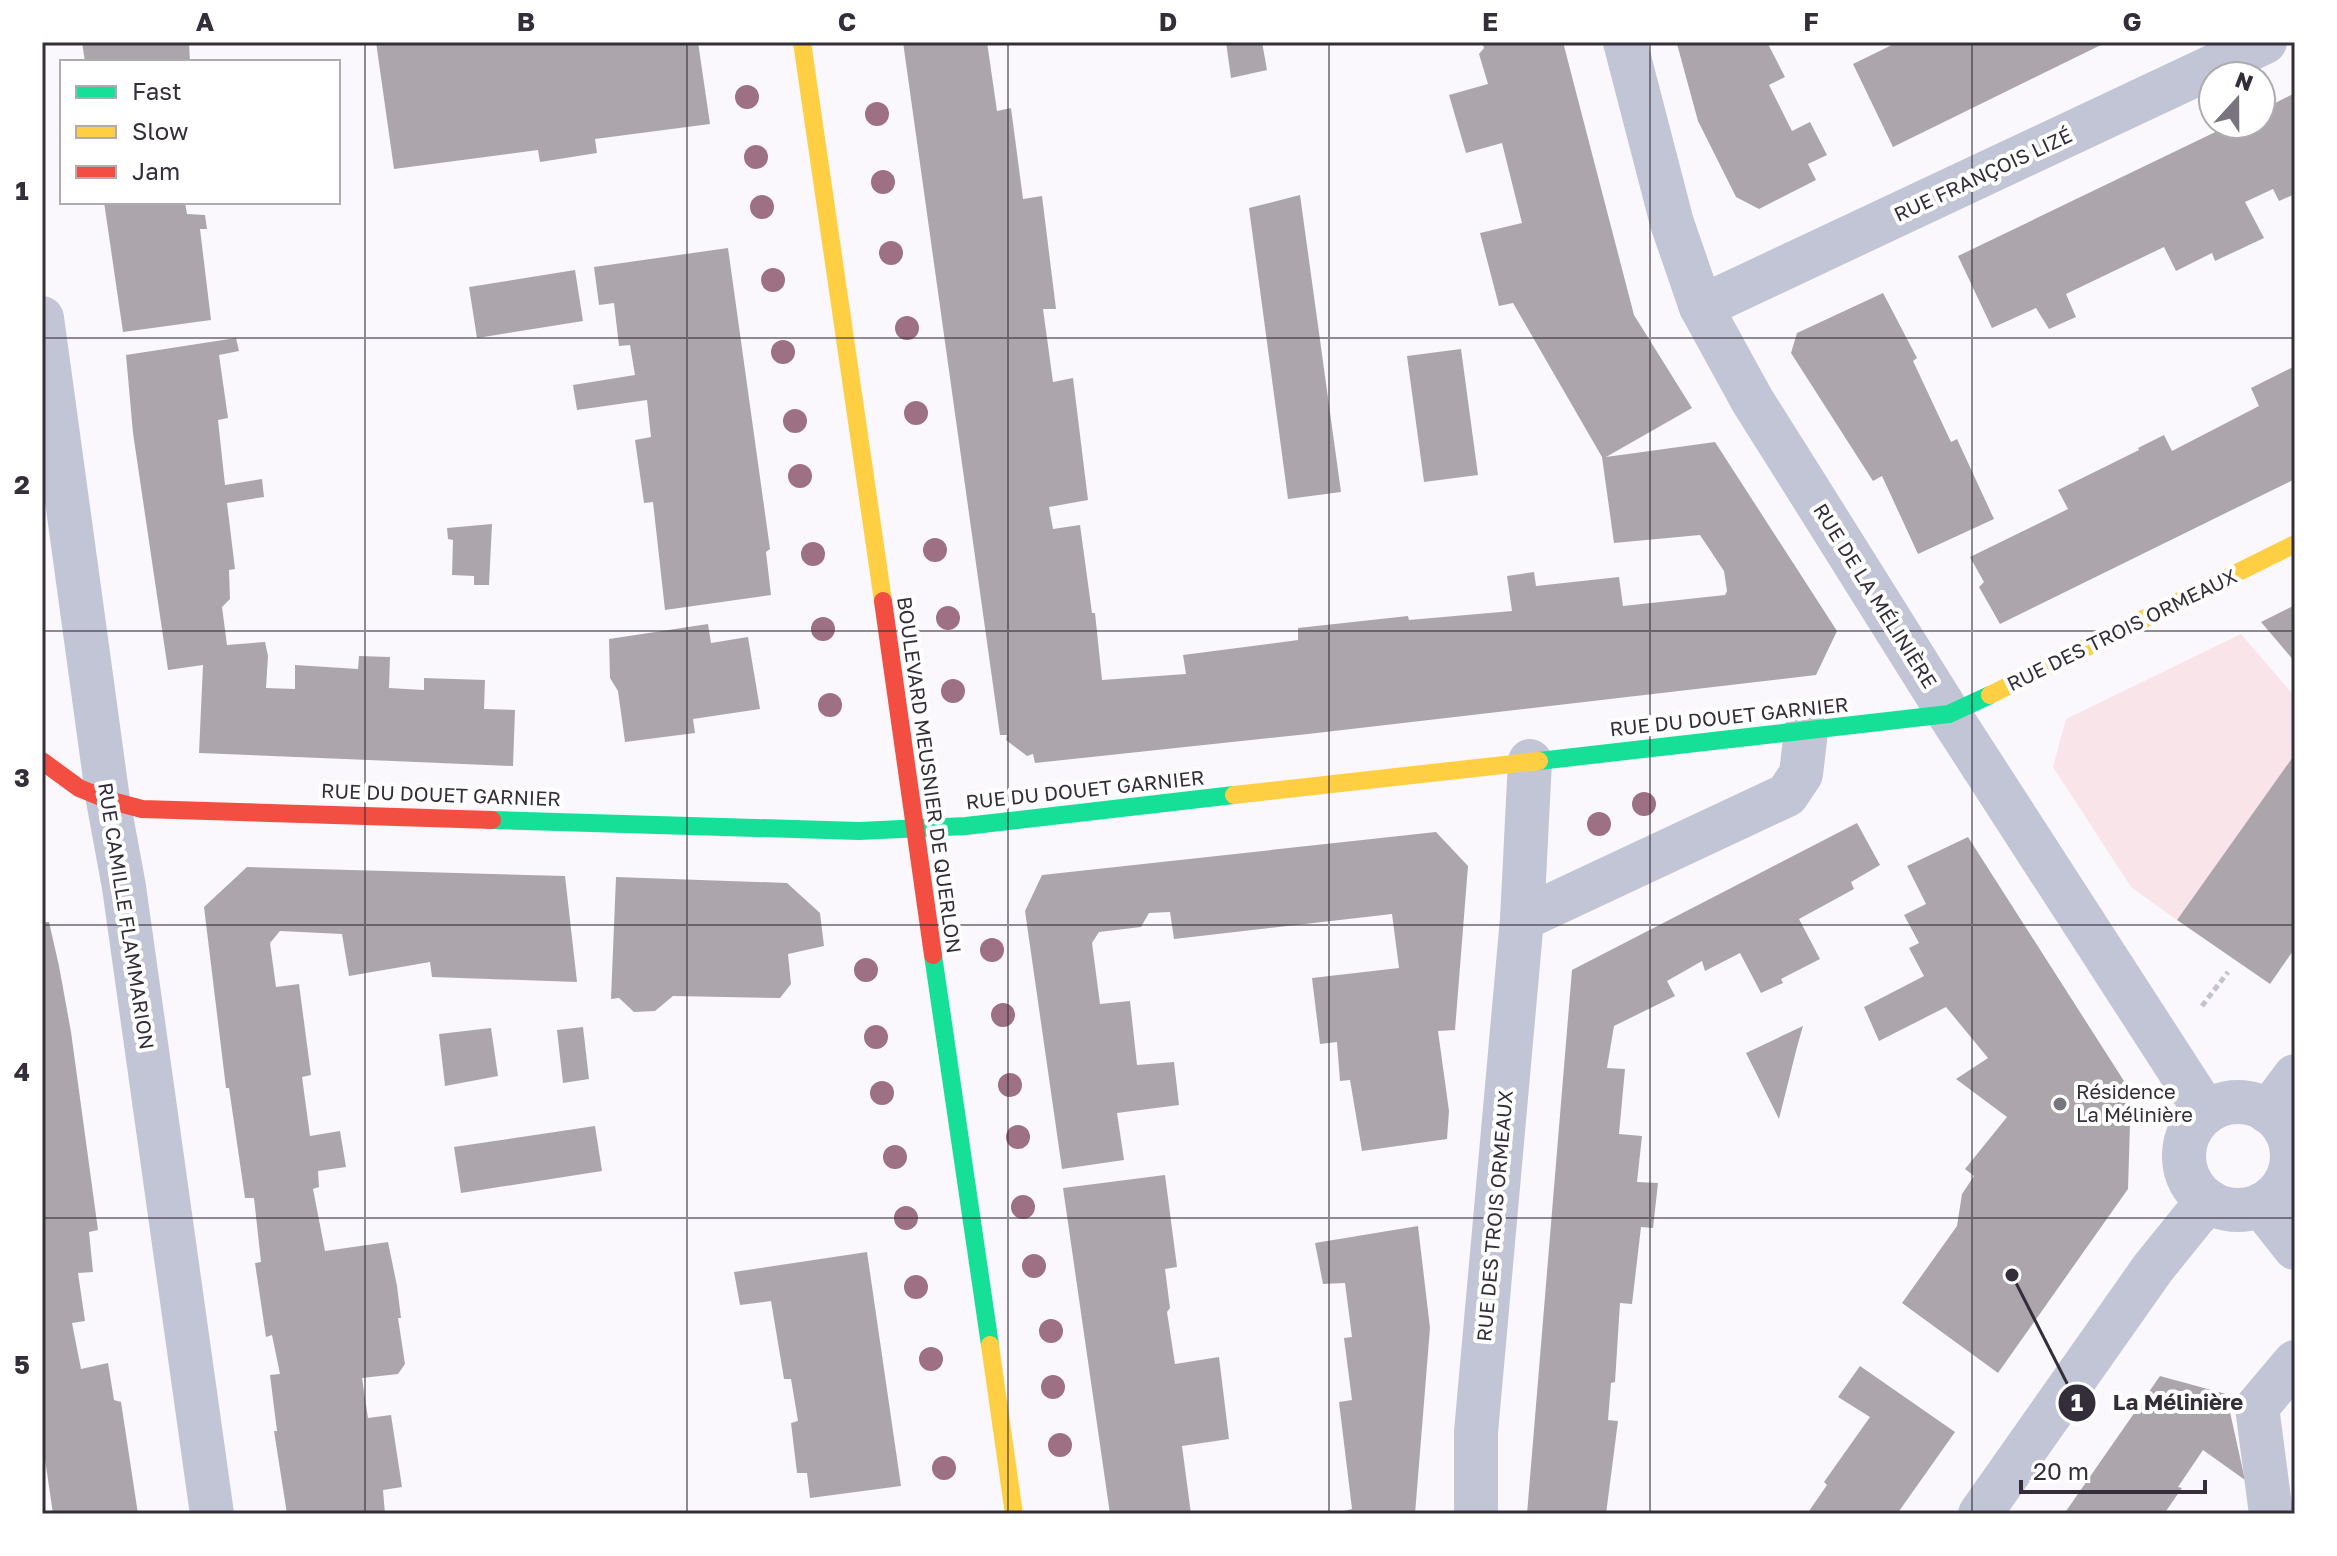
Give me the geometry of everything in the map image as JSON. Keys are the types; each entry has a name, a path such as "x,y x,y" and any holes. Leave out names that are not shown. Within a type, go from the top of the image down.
{"street":[{"name":"BOULEVARD MEUSNIER DE QUERLON","path":"802,42 1014,1514"},
{"name":"RUE DE LA MÉLINIÈRE","path":"1625,42 1672,223 1701,307 1752,400 1949,714 2206,1112"},
{"name":"RUE FRANÇOIS LIZÉ","path":"1701,307 2265,42"},
{"name":"RUE CAMILLE FLAMMARION","path":"42,318 108,800 124,887 212,1514"},
{"name":"RUE DES TROIS ORMEAUX","path":"1949,714 2047,669 2295,544"},
{"name":"RUE DU DOUET GARNIER","path":"42,761 79,788 142,809 829,830 914,828 966,826 1949,714"},
{"path":"1522,919 1787,795 1801,774 1806,731"},
{"name":"RUE DES TROIS ORMEAUX","path":"1476,1514 1476,1432 1522,919 1530,761"},
{"path":"2268,1112 2295,1076"},
{"path":"2240,1102 2256,1105 2268,1112 2289,1137 2291,1168 2285,1184 2261,1205 2229,1209 2210,1202 2190,1182 2185,1166 2184,1149 2189,1133 2206,1112 2225,1104 2240,1102"},
{"path":"1980,1514 2153,1268 2210,1202"},
{"path":"2261,1205 2295,1248"},
{"path":"2271,1514 2257,1407 2295,1362"}],"shaded area":[{"path":"2241,634 2295,697 2295,754 2177,920 2131,887 2053,767 2066,719"}],"building":[{"path":"82,42 189,42 190,60 85,60"},
{"path":"376,42 698,42 710,124 595,139 597,153 540,162 538,150 394,169"},
{"path":"903,42 987,42 997,111 1011,108 1023,199 1042,196 1056,309 1043,309 1053,382 1073,378 1088,500 1049,507 1053,529 1080,525 1092,613 1095,613 1102,680 1186,674 1183,655 1298,640 1298,628 1408,616 1409,620 1512,611 1507,576 1534,572 1536,586 1619,577 1623,606 1725,595 1724,571 1700,535 1614,543 1602,457 1513,303 1499,306 1480,233 1522,223 1502,143 1466,153 1449,95 1488,84 1479,54 1484,48 1482,42 1563,42 1634,315 1692,408 1606,457 1715,442 1837,631 1816,675 1035,763 1033,754 1027,756 1006,740 1007,735 1000,735"},
{"path":"1226,42 1262,42 1267,70 1231,78"},
{"path":"1767,42 1785,77 1769,85 1792,131 1810,122 1827,155 1808,164 1816,180 1759,209 1736,197 1698,121 1677,44"},
{"path":"1898,42 2107,42 1893,147 1853,64"},
{"path":"2295,93 2295,194 2279,201 2273,189 2245,202 2264,238 2215,261 2212,253 2176,271 2164,247 2066,294 2076,317 2049,329 2036,308 1992,328 1958,256 2199,140 2277,140 2277,102"},
{"path":"1300,195 1341,492 1288,499 1249,208"},
{"path":"104,204 185,204 187,214 205,215 207,229 200,229 211,320 123,332"},
{"path":"728,248 770,549 766,552 771,595 665,610 653,502 644,503 635,440 651,437 647,400 577,410 573,385 635,375 630,345 619,346 614,303 599,305 594,267"},
{"path":"575,270 583,321 477,338 469,287"},
{"path":"1883,293 1917,358 1913,361 1951,442 1957,439 1994,519 1918,554 1882,476 1873,481 1791,353 1797,333"},
{"path":"236,338 239,351 219,355 228,418 218,420 225,485 262,479 264,497 227,503 235,569 229,570 230,599 222,607 227,645 265,642 268,656 266,688 295,689 295,665 358,669 359,656 390,657 389,688 424,690 424,678 485,680 484,709 515,710 513,766 199,753 203,665 168,670 133,433 126,355"},
{"path":"1461,349 1478,475 1424,482 1407,356"},
{"path":"2295,366 2295,479 2000,624 1979,587 1984,582 1970,557 2068,509 2058,490 2138,448 2164,435 2172,451 2259,406 2251,388"},
{"path":"492,524 489,585 474,585 474,576 452,575 453,540 448,539 447,528"},
{"path":"2295,605 2295,662 2261,622"},
{"path":"708,624 711,643 748,637 760,709 693,719 695,733 625,742 618,691 610,678 609,639"},
{"path":"2295,754 2295,948 2270,984 2177,920"},
{"path":"1857,823 1880,865 1851,882 1854,889 1799,919 1820,959 1761,993 1740,953 1705,971 1702,961 1667,981 1675,996 1614,1026 1607,1068 1625,1069 1619,1134 1642,1136 1637,1182 1658,1183 1653,1228 1641,1227 1632,1304 1620,1303 1615,1382 1611,1383 1608,1420 1618,1421 1606,1514 1527,1514 1572,970"},
{"path":"1436,832 1468,866 1455,1030 1438,1031 1449,1111 1447,1139 1362,1151 1350,1080 1340,1081 1337,1042 1320,1044 1312,978 1399,968 1392,914 1174,939 1170,912 1149,913 1141,927 1099,932 1092,943 1100,1004 1130,1001 1137,1065 1174,1062 1179,1105 1117,1113 1124,1160 1062,1169 1025,911 1042,875"},
{"path":"1968,837 2131,1092 2128,1189 1998,1373 1902,1303 1957,1226 1962,1194 1974,1176 1965,1169 2007,1117 1956,1079 1988,1058 1946,1007 1879,1041 1864,1007 1924,976 1909,948 1919,943 1904,915 1926,904 1907,866"},
{"path":"247,867 565,876 577,982 432,977 430,962 349,976 342,934 280,931 270,943 276,987 299,984 311,1075 302,1077 310,1136 340,1131 346,1167 318,1171 319,1187 313,1189 325,1251 388,1242 397,1286 405,1364 398,1374 362,1378 368,1418 391,1415 402,1487 383,1490 385,1514 287,1514 274,1431 277,1431 270,1375 280,1374 272,1335 266,1337 255,1263 261,1262 254,1198 245,1198 229,1088 226,1088 204,907"},
{"path":"616,877 787,883 820,913 824,946 788,954 791,984 780,998 673,996 655,1011 634,1012 619,998 611,999"},
{"path":"42,922 49,922 71,1032 98,1230 89,1232 93,1272 78,1273 85,1321 72,1323 81,1369 108,1363 114,1400 121,1402 138,1514 53,1514 45,1459 42,1459"},
{"path":"1803,1026 1797,1047 1779,1119 1746,1053"},
{"path":"583,1027 589,1079 563,1083 557,1030"},
{"path":"491,1028 498,1076 445,1086 439,1034"},
{"path":"595,1126 602,1171 461,1193 454,1147"},
{"path":"1165,1175 1177,1267 1165,1269 1170,1308 1167,1312 1175,1364 1219,1357 1229,1439 1182,1446 1191,1514 1110,1514 1063,1188"},
{"path":"1418,1226 1430,1328 1415,1514 1331,1514 1352,1509 1339,1402 1352,1400 1344,1338 1352,1337 1345,1283 1323,1284 1315,1243"},
{"path":"867,1252 901,1486 810,1498 807,1473 797,1473 791,1423 798,1421 791,1379 784,1379 771,1301 740,1305 734,1272"},
{"path":"1860,1366 1955,1432 1897,1514 1807,1514 1827,1485 1824,1482 1870,1417 1838,1397"},
{"path":"2160,1376 2226,1394 2245,1480 2203,1450 2164,1514 2064,1514"}],"traffic: fast":[{"path":"1539,761 1949,714 1990,695"},
{"path":"492,820 859,831 966,826 1234,795"},
{"path":"933,955 990,1345"}],"traffic: slow":[{"path":"802,42 883,601"},
{"path":"1990,695 2295,544"},
{"path":"1234,795 1539,761"},
{"path":"990,1345 1014,1514"}],"traffic: jam":[{"path":"883,601 933,955"},
{"path":"42,761 79,788 142,809 492,820"}],"place":[{"name":"Résidence La Mélinière","path":"2060,1104"},
{"name":"La Mélinière","path":"2012,1275"}]}
